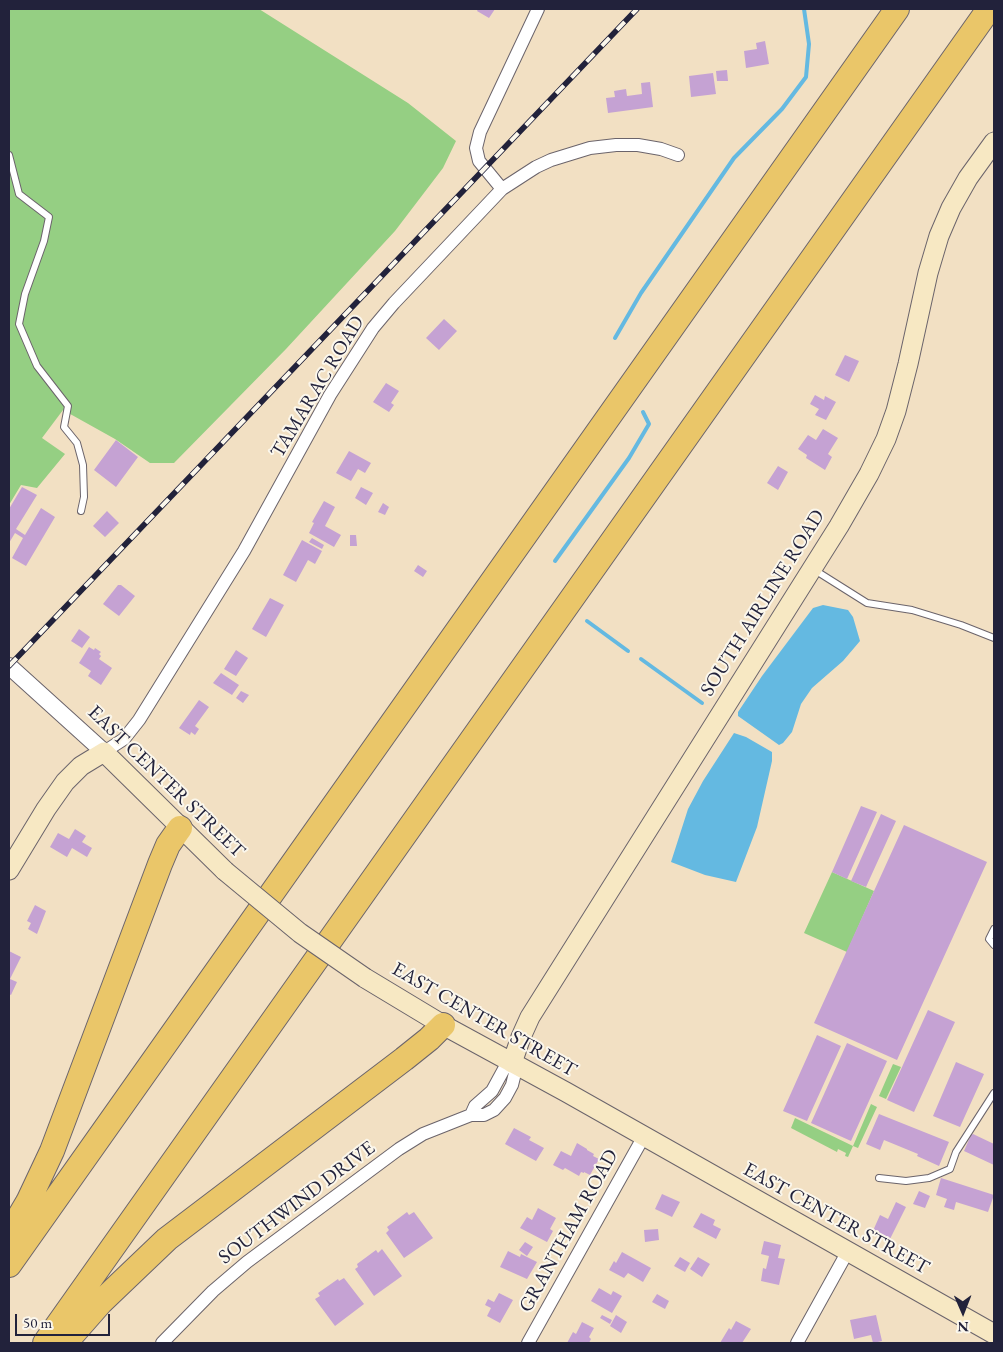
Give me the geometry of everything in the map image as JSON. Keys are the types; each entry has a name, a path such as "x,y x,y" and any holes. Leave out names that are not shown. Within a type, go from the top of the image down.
{"highway":[{"path":"9,1265 897,9"},
{"path":"45,1343 989,9"},
{"path":"9,1234 28,1202 52,1151 160,864 168,845 180,828"},
{"path":"65,1343 113,1290 167,1238 404,1059 443,1025"}],"main road":[{"name":"SOUTH AIRLINE ROAD","path":"512,1063 530,1017 860,489 886,439 902,390 924,286 939,236 968,178 994,142"},
{"name":"EAST CENTER STREET","path":"104,752 225,871 293,927 365,978 443,1025 644,1136 994,1334"},
{"path":"9,870 65,782 85,762 104,752"}],"street":[{"path":"502,188 479,161 476,148 484,124 538,9"},
{"name":"TAMARAC ROAD","path":"104,752 124,739 139,720 244,551 330,395 373,328 502,188 536,167 590,148 638,145 661,149 678,155"},
{"name":"EAST CENTER STREET","path":"9,666 104,752"},
{"name":"SOUTHWIND DRIVE","path":"162,1343 213,1291 247,1262 398,1148 423,1134 471,1115 484,1115 499,1105 514,1081 515,1073 512,1063"},
{"name":"GRANTHAM ROAD","path":"528,1343 644,1136"},
{"path":"797,1343 848,1251"}],"lane":[{"path":"9,155 19,194 49,218 44,241 25,294 19,324 37,366 68,406 64,427 77,442 83,465 84,497 81,512"},
{"path":"812,568 867,603 912,610 961,625 994,638"},
{"path":"994,929 989,939 994,945"},
{"path":"879,1178 906,1181 929,1178 950,1169 956,1152 994,1092"}],"green space":[{"path":"9,9 259,9 408,103 456,141 443,168 395,231 286,349 174,463 150,463 115,439 63,410 42,438 65,454 37,488 21,485 9,505"},
{"path":"832,872 874,891 847,952 804,933"},
{"path":"893,1064 901,1067 886,1099 879,1096"},
{"path":"871,1104 877,1107 858,1148 853,1146"},
{"path":"795,1118 853,1146 848,1157 845,1156 846,1153 838,1149 837,1152 791,1128"}],"water":[{"path":"823,605 848,610 853,617 860,641 843,661 812,688 801,704 792,732 779,745 738,716 738,712 762,676 813,608"},
{"path":"734,733 746,737 772,752 772,761 757,827 736,882 705,875 671,862 688,809 703,781"}],"building":[{"path":"478,9 495,9 489,18 477,11"},
{"path":"765,41 769,64 746,68 744,51 757,49 756,43"},
{"path":"727,70 728,81 717,81 716,71"},
{"path":"713,73 716,94 691,97 689,76"},
{"path":"650,82 653,107 608,113 606,98 615,97 614,91 626,89 627,96 642,94 641,83"},
{"path":"444,319 457,331 439,350 426,338"},
{"path":"845,355 859,361 849,382 835,375"},
{"path":"386,383 399,391 391,403 394,405 389,412 373,402"},
{"path":"815,395 824,400 825,396 836,402 826,420 815,415 819,409 810,404"},
{"path":"823,429 838,438 828,454 832,457 825,470 806,458 807,455 798,449 808,435 816,440"},
{"path":"116,440 138,457 116,487 94,470"},
{"path":"349,451 371,463 365,473 358,469 351,481 336,473"},
{"path":"778,466 788,472 778,490 767,483"},
{"path":"22,487 37,495 16,529 25,535 41,508 55,517 26,566 12,558 23,538 15,533 9,543 9,509"},
{"path":"361,487 373,493 366,505 355,498"},
{"path":"324,501 335,507 325,526 341,535 334,547 309,533 314,523 312,522"},
{"path":"383,503 389,507 385,515 378,512"},
{"path":"107,511 119,523 105,537 93,526"},
{"path":"350,535 356,535 357,546 350,546"},
{"path":"312,538 324,545 322,549 309,542"},
{"path":"302,540 322,551 315,564 308,560 296,582 283,575"},
{"path":"418,565 427,571 423,577 414,571"},
{"path":"118,585 121,585 135,596 119,616 103,604"},
{"path":"270,598 284,605 266,637 252,629"},
{"path":"79,629 90,637 82,648 71,641"},
{"path":"89,647 101,652 99,659 112,668 101,685 88,676 91,671 79,663"},
{"path":"236,650 248,658 236,676 224,669"},
{"path":"221,673 239,685 232,695 213,683"},
{"path":"241,691 249,695 243,703 236,698"},
{"path":"199,700 209,707 195,726 199,729 195,735 191,732 190,735 179,728"},
{"path":"861,806 877,812 847,879 832,872"},
{"path":"881,814 896,821 866,887 851,881"},
{"path":"904,825 987,862 897,1060 814,1023"},
{"path":"75,829 86,836 82,842 92,848 87,857 72,848 67,857 50,847 58,833 69,839"},
{"path":"35,905 46,911 37,934 28,929 31,923 27,921"},
{"path":"9,951 21,957 10,979 17,982 11,995 9,994"},
{"path":"928,1010 955,1022 914,1112 887,1100"},
{"path":"817,1035 841,1046 807,1121 783,1111"},
{"path":"847,1043 887,1061 851,1141 811,1123"},
{"path":"956,1062 984,1074 960,1127 933,1116"},
{"path":"879,1114 949,1142 939,1166 917,1156 918,1154 884,1140 880,1150 866,1144"},
{"path":"514,1128 531,1137 529,1140 544,1148 536,1161 505,1144"},
{"path":"973,1134 994,1144 994,1165 964,1151"},
{"path":"577,1143 599,1159 590,1175 581,1172 579,1176 565,1168 563,1170 553,1165 561,1151 571,1156"},
{"path":"941,1178 994,1195 988,1212 956,1202 954,1210 944,1207 947,1199 936,1195"},
{"path":"919,1191 930,1196 925,1208 913,1204"},
{"path":"662,1194 680,1202 672,1217 655,1209"},
{"path":"896,1202 906,1207 889,1241 872,1233 880,1215 888,1219"},
{"path":"538,1208 556,1218 550,1229 553,1231 547,1242 520,1228 527,1217 532,1220"},
{"path":"407,1212 409,1215 414,1212 433,1238 404,1258 386,1233 389,1230 387,1227"},
{"path":"701,1213 715,1220 713,1225 721,1229 716,1239 693,1227"},
{"path":"658,1229 659,1240 645,1242 644,1230"},
{"path":"764,1241 781,1245 778,1258 785,1259 779,1285 761,1281 763,1268 766,1269 769,1256 761,1254"},
{"path":"525,1242 533,1247 527,1256 519,1250"},
{"path":"382,1249 402,1276 374,1296 355,1269 358,1267 357,1264 376,1250 378,1253"},
{"path":"508,1251 520,1257 521,1254 537,1262 527,1279 500,1267"},
{"path":"622,1252 651,1268 643,1282 628,1273 624,1278 609,1270 614,1261 616,1263"},
{"path":"680,1257 690,1263 685,1272 674,1266"},
{"path":"698,1257 710,1264 702,1277 690,1269"},
{"path":"344,1278 364,1304 335,1326 315,1299 320,1296 318,1293 338,1279 339,1281"},
{"path":"599,1288 611,1295 613,1291 622,1296 612,1313 591,1301"},
{"path":"499,1293 513,1300 500,1323 487,1316 491,1308 485,1305 488,1299 494,1302"},
{"path":"657,1294 669,1301 665,1309 652,1302"},
{"path":"602,1315 612,1320 610,1324 600,1318"},
{"path":"616,1315 627,1322 621,1333 610,1326"},
{"path":"876,1315 882,1341 873,1343 871,1335 854,1339 850,1320"},
{"path":"736,1321 751,1329 742,1343 720,1343 729,1328 731,1330"},
{"path":"582,1322 594,1328 589,1337 591,1339 589,1343 567,1343 573,1332 576,1334"}],"waterway":[{"path":"615,338 641,293 734,158 782,109 806,77 809,44 804,9"},
{"path":"555,561 629,458 649,424 643,412"},
{"path":"587,621 628,651"},
{"path":"641,659 702,703"}],"railway":[{"path":"9,666 637,9"}]}
